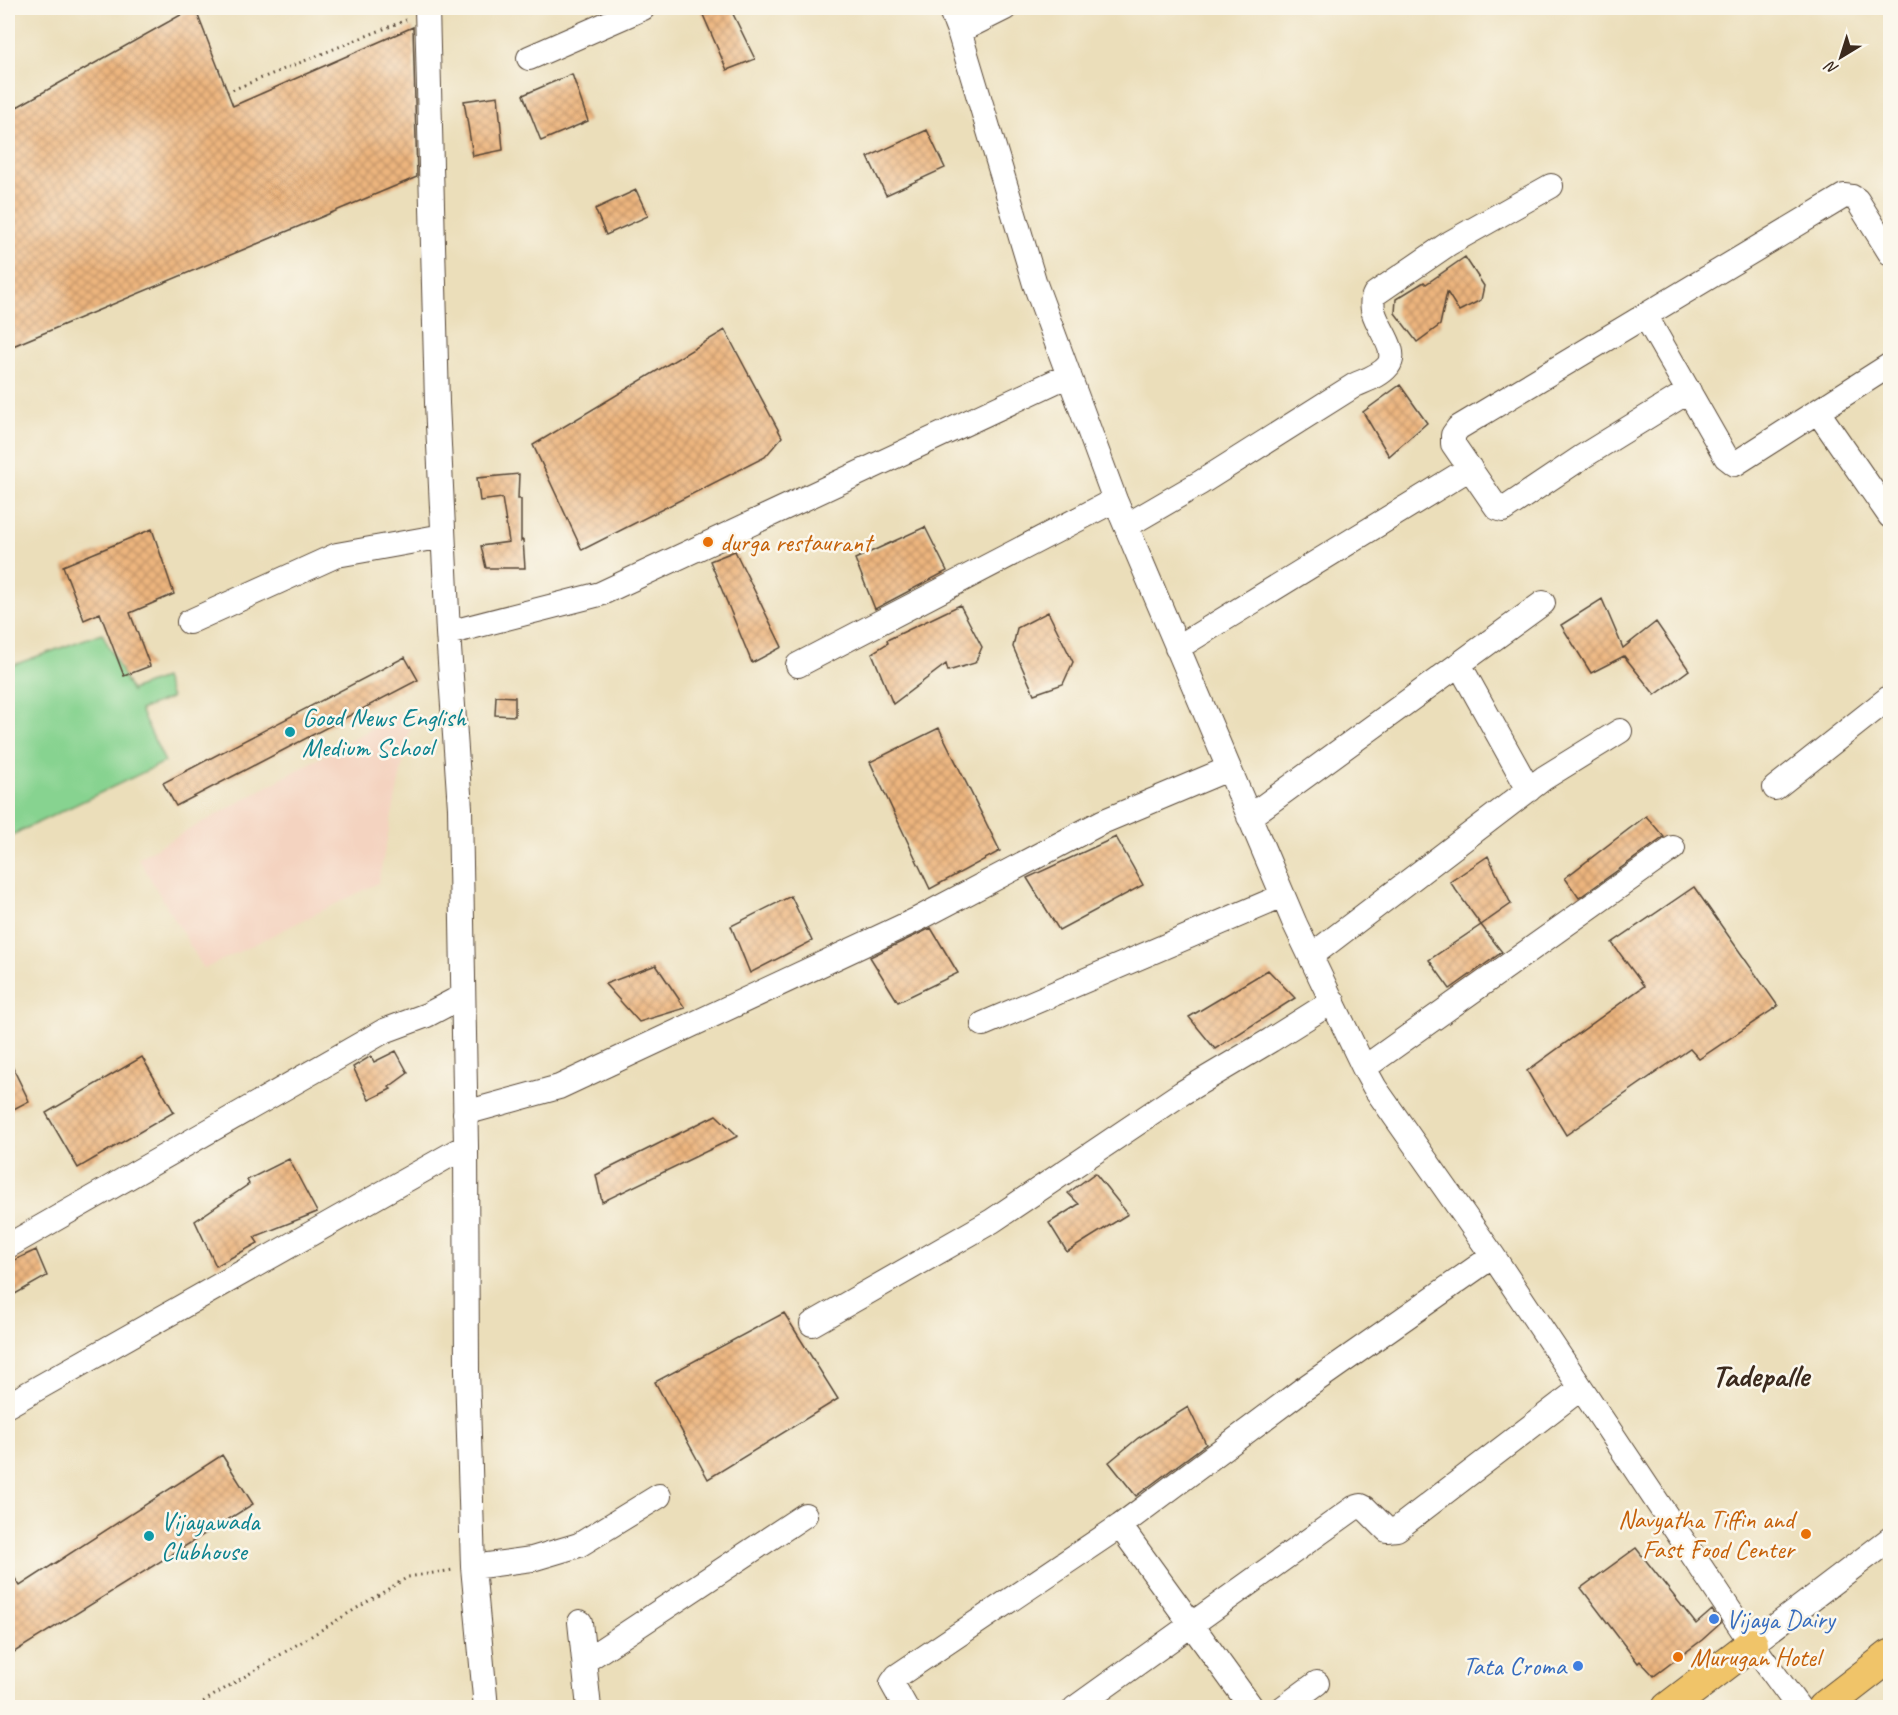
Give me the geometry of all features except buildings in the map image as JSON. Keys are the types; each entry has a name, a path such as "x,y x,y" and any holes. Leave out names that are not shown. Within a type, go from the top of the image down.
{"main road":[{"path":"1668,1707 1752,1644"},
{"path":"1815,1707 1890,1656"}],"street":[{"path":"529,58 643,8"},
{"path":"950,8 959,31 1035,284 1115,500 1283,896 1364,1068 1375,1088 1493,1256 1752,1644 1815,1707"},
{"path":"959,31 1005,8"},
{"path":"427,9 437,403 448,633 460,808 467,1370 473,1567 486,1707"},
{"path":"1126,526 1200,483 1355,385 1387,368 1391,356 1385,336 1373,313 1375,294 1448,244 1551,186"},
{"path":"1689,392 1582,457 1503,510 1497,508 1453,444 1453,435 1458,428 1844,196 1857,200 1890,253"},
{"path":"1645,315 1726,457 1735,464 1890,365"},
{"path":"448,633 600,594 1068,375"},
{"path":"1818,412 1890,516"},
{"path":"1177,648 1470,468"},
{"path":"798,665 1115,500"},
{"path":"189,622 337,555 443,536"},
{"path":"1249,817 1543,603"},
{"path":"1459,664 1529,790"},
{"path":"1775,788 1890,697"},
{"path":"1311,956 1545,778 1620,731"},
{"path":"465,1113 559,1087 918,919 1111,818 1228,769"},
{"path":"1364,1068 1673,848"},
{"path":"982,1024 1283,896"},
{"path":"8,1246 384,1031 427,1015 463,996"},
{"path":"812,1324 992,1221 1182,1093 1333,1001"},
{"path":"8,1405 466,1146"},
{"path":"906,1707 892,1683 897,1676 1119,1526 1302,1390 1493,1256"},
{"path":"1075,1707 1357,1506 1365,1508 1387,1530 1397,1529 1581,1388"},
{"path":"473,1567 532,1558 579,1545 659,1496"},
{"path":"585,1661 805,1515"},
{"path":"1119,1526 1252,1707"},
{"path":"1752,1644 1890,1539"},
{"path":"580,1622 589,1707"},
{"path":"1283,1707 1317,1683"}],"path":[{"path":"227,92 427,9"},
{"path":"193,1707 408,1577 473,1567"}],"shaded area":[{"path":"415,705 378,883 204,969 138,858"}],"green space":[{"path":"102,633 132,693 131,690 164,678 171,698 140,710 165,762 8,837 8,667"}],"place":[{"name":"durga restaurant","path":"708,542"},
{"name":"Good News English Medium School","path":"290,732"},
{"name":"Navyatha Tiffin and Fast Food Center","path":"1806,1534"},
{"name":"Vijayawada Clubhouse","path":"149,1536"},
{"name":"Vijaya Dairy","path":"1714,1619"},
{"name":"Murugan Hotel","path":"1678,1657"},
{"name":"Tata Croma","path":"1578,1666"}],"district":[{"name":"Tadepalle","path":"1760,1375"}]}
